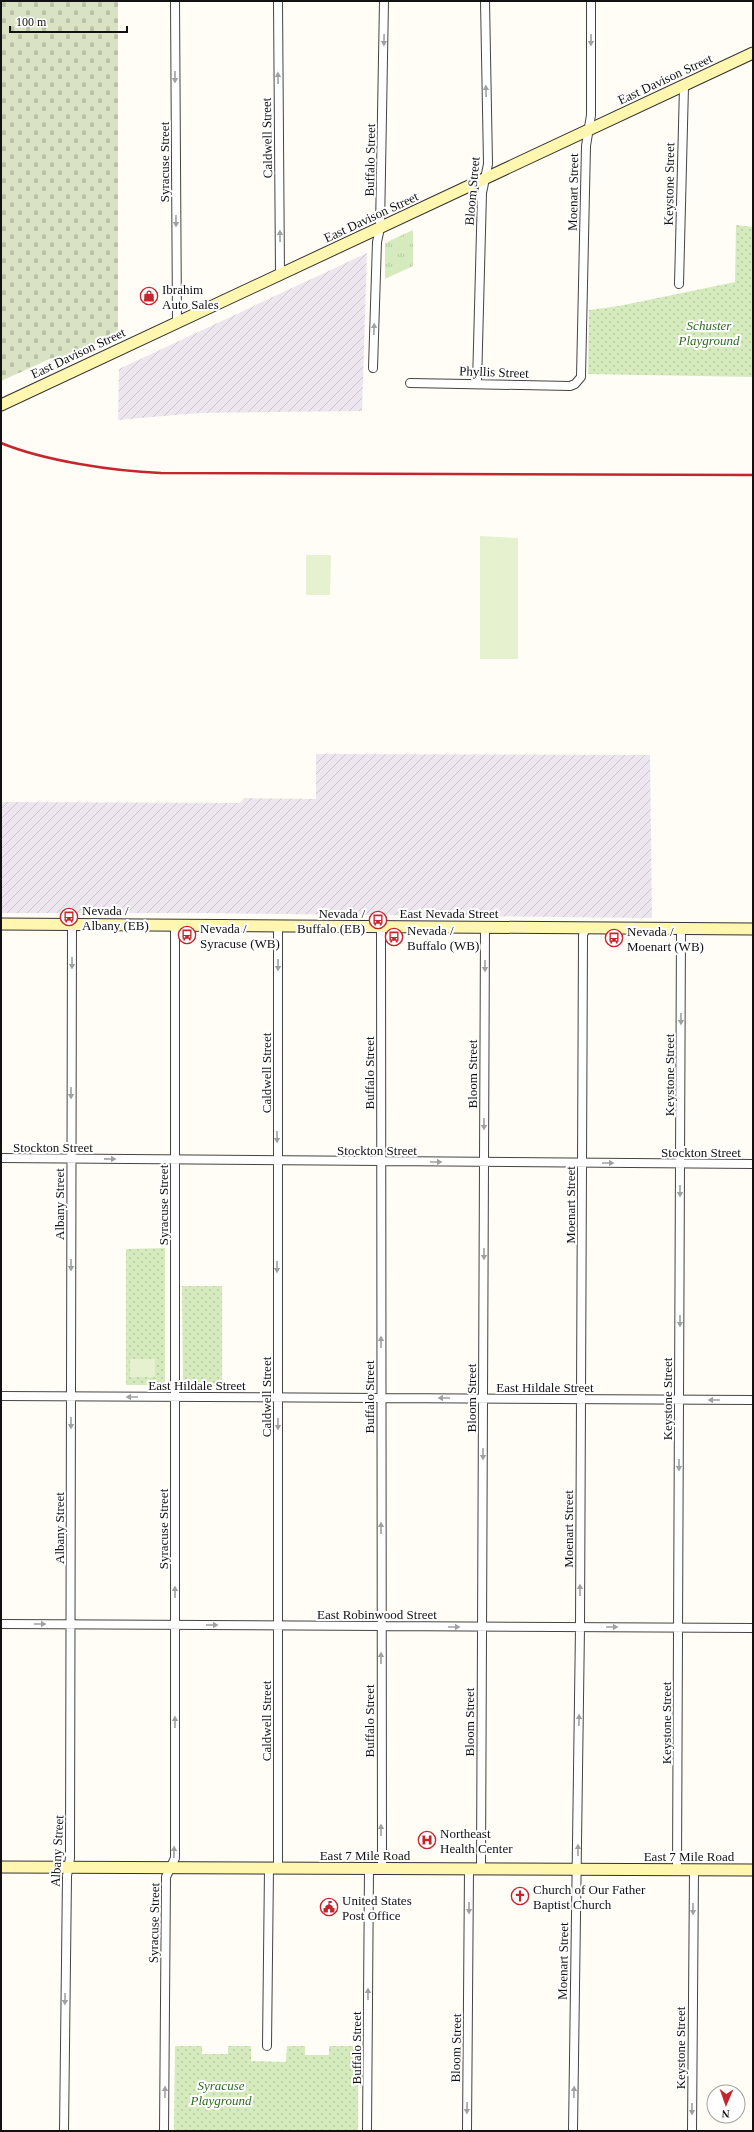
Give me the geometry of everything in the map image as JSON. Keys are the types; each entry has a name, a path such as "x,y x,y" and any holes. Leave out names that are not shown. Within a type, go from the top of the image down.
{"street":[{"name":"Syracuse Street","path":"175,1 177,322"},
{"name":"Caldwell Street","path":"278,1 280,275"},
{"name":"Buffalo Street","path":"373,368 377,242 380,228 384,1"},
{"name":"Bloom Street","path":"477,384 482,193 488,164 485,1"},
{"name":"Moenart Street","path":"577,382 581,377 586,146 591,114 591,1"},
{"name":"East Davison Street","path":"1,405 753,53"},
{"name":"Keystone Street","path":"679,284 684,86"},
{"name":"Phyllis Street","path":"410,382 570,386 577,382"},
{"name":"East Nevada Street","path":"1,924 753,929"},
{"name":"Albany Street","path":"64,2131 67,1876 69,1867 71,1624 72,924"},
{"name":"Syracuse Street","path":"164,2131 166,1877 174,1858 175,925"},
{"name":"Caldwell Street","path":"267,2046 273,1868 278,1626 278,926"},
{"name":"Buffalo Street","path":"381,926 382,1869"},
{"name":"Bloom Street","path":"481,1869 485,927"},
{"name":"Moenart Street","path":"573,2131 580,1627 583,932 586,928"},
{"name":"Keystone Street","path":"677,1870 681,928"},
{"name":"Stockton Street","path":"1,1158 753,1164"},
{"name":"East Hildale Street","path":"1,1396 753,1400"},
{"name":"East Robinwood Street","path":"1,1624 753,1628"},
{"name":"East 7 Mile Road","path":"1,1867 170,1869 369,1868 753,1870"},
{"name":"Buffalo Street","path":"367,2131 369,1868"},
{"name":"Bloom Street","path":"467,2131 469,1869"},
{"name":"Keystone Street","path":"692,2131 694,1870"}],"shaded area":[{"path":"367,253 362,411 199,413 118,420 119,369"},
{"path":"316,754 650,755 652,918 196,913 1,913 1,802 240,803 244,798 316,799"}],"green space":[{"path":"1,1 118,1 118,333 55,363 52,358 1,381"},
{"name":"Schuster Playground","path":"736,225 753,227 753,377 588,374 589,310 619,306 735,282"},
{"path":"413,230 413,266 385,279 385,243"},
{"path":"480,536 518,538 518,659 480,659"},
{"path":"306,555 331,555 330,595 306,595"},
{"path":"165,1248 165,1385 126,1385 126,1249"},
{"path":"182,1286 222,1286 222,1386 183,1387"},
{"path":"130,1359 155,1359 155,1377 130,1377"},
{"name":"Syracuse Playground","path":"175,2046 202,2046 202,2054 228,2054 228,2046 251,2046 251,2061 286,2062 287,2046 305,2046 305,2055 329,2055 329,2046 358,2046 358,2131 174,2131"}],"railway":[{"path":"1,443 58,460 122,470 161,473 753,475"}],"place":[{"name":"Ibrahim Auto Sales","path":"149,296"},
{"name":"Nevada / Albany (EB)","path":"69,917"},
{"name":"Nevada / Buffalo (EB)","path":"378,920"},
{"name":"Nevada / Syracuse (WB)","path":"187,935"},
{"name":"Nevada / Buffalo (WB)","path":"394,937"},
{"name":"Nevada / Moenart (WB)","path":"614,938"},
{"name":"Northeast Health Center","path":"427,1840"},
{"name":"Church of Our Father Baptist Church","path":"520,1896"},
{"name":"United States Post Office","path":"329,1907"}]}
